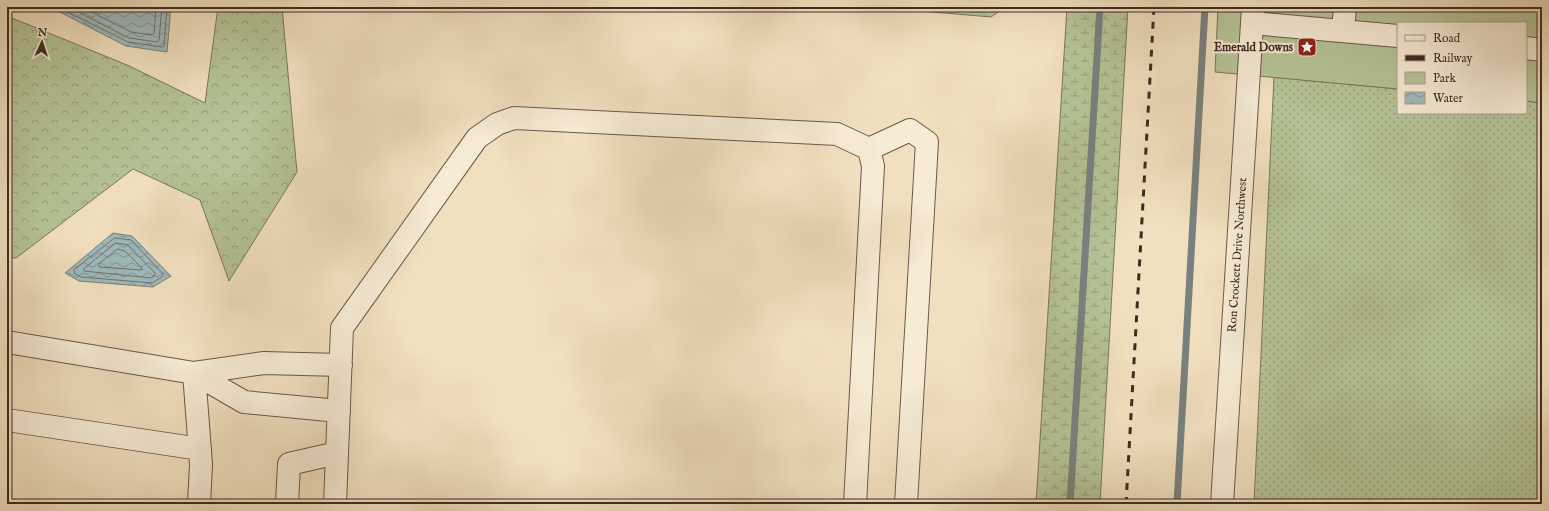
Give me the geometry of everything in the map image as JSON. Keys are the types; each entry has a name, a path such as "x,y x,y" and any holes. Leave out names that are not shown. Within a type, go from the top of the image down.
{"street":[{"path":"1343,31 1345,7"},
{"path":"1252,15 1343,31 1397,36"},
{"name":"Ron Crockett Drive Northwest","path":"1222,504 1252,15"},
{"path":"1527,48 1542,50"},
{"path":"335,504 342,328 477,138 497,124 514,118 837,134 869,149 910,130 927,142 906,504"},
{"path":"854,504 873,166 869,149"},
{"path":"7,342 194,373 264,363 341,365"},
{"path":"194,373 244,402 339,411"},
{"path":"194,373 201,464 199,504"},
{"path":"7,420 200,449"},
{"path":"287,504 290,464 337,453"}],"green space":[{"path":"218,7 282,7 297,172 229,281 200,200 133,169 16,258 7,257 7,16 127,65 205,103"},
{"path":"874,7 1005,7 991,17"},
{"path":"1067,7 1128,7 1100,504 1036,504"},
{"name":"Emerald Downs","path":"1218,7 1542,7 1542,103 1527,101 1527,22 1397,22 1397,89 1215,72"},
{"path":"1274,77 1397,89 1397,114 1527,114 1527,101 1542,103 1542,504 1254,504"}],"water":[{"path":"50,7 171,7 167,52 126,46"},
{"path":"113,233 132,236 171,276 153,287 79,281 65,273"}],"waterway":[{"path":"1070,504 1100,7"},
{"path":"1177,504 1205,7"}],"railway":[{"path":"1126,504 1154,7"}],"place":[{"name":"Emerald Downs","path":"1307,47"}]}
